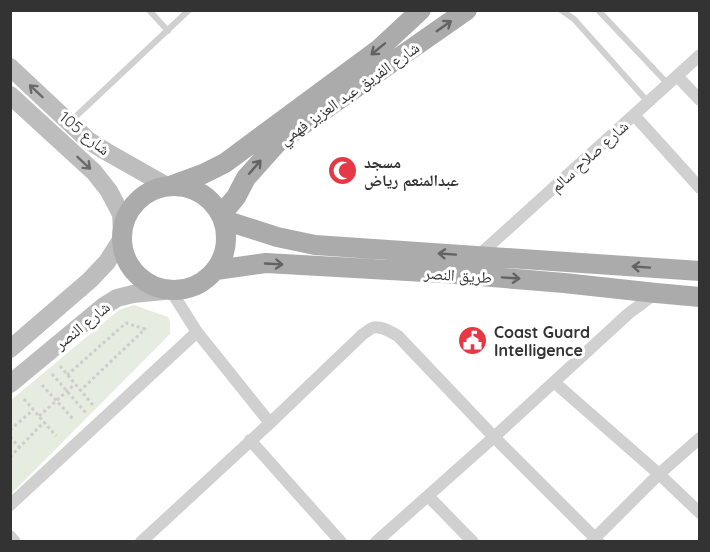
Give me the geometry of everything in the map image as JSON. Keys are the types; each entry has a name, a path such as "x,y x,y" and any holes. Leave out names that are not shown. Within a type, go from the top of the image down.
{"main road":[{"name":"شارع الفريق عبد العزيز فهمي","path":"170,186 225,163 380,49 421,10"},
{"name":"شارع الفريق عبد العزيز فهمي","path":"222,218 246,178 278,142 467,10"},
{"path":"170,186 190,187 204,194 216,206 222,218 226,229 223,257 216,270 203,282 186,289 167,291 152,286 137,275 126,259 122,236 127,214 139,199 155,189 170,186"},
{"name":"طريق النصر","path":"222,218 250,230 315,245 697,268"},
{"name":"طريق النصر","path":"216,270 266,264 443,273 564,282 699,297"}],"street":[{"name":"شارع صلاح سالم","path":"478,256 699,55"},
{"name":"شارع 105","path":"10,67 89,141 170,186"},
{"path":"672,80 699,100"},
{"name":"شارع 105","path":"10,95 94,172 109,192 121,214 122,236"},
{"path":"634,115 699,188"},
{"name":"شارع النصر","path":"10,350 90,280 107,262 122,236"},
{"path":"167,291 270,423"},
{"name":"شارع النصر","path":"10,384 104,306 117,298 132,294 167,291"},
{"path":"376,542 628,314 656,293"},
{"path":"148,539 250,440 372,328 398,336 595,540 659,474 699,438"},
{"path":"10,505 197,332"},
{"path":"554,382 659,474 699,513"},
{"path":"250,440 341,542"},
{"path":"428,496 473,542"},
{"path":"10,536 15,542"}],"lane":[{"path":"149,10 168,31"},
{"path":"70,122 189,10"},
{"path":"561,10 574,19 648,102"},
{"path":"598,10 672,80"}],"path":[{"path":"67,375 126,323 145,329 81,390"},
{"path":"60,366 93,405"},
{"path":"52,374 86,413"},
{"path":"39,416 75,384"},
{"path":"42,385 74,420"},
{"path":"24,399 56,435"},
{"path":"10,430 33,410"},
{"path":"10,457 44,422"},
{"path":"10,437 20,448"}],"shaded area":[{"path":"134,305 168,317 170,334 11,494 11,400 119,310"}],"place":[{"name":"مسجد عبدالمنعم رياض","path":"343,171"},
{"name":"Coast Guard Intelligence","path":"473,341"}]}
